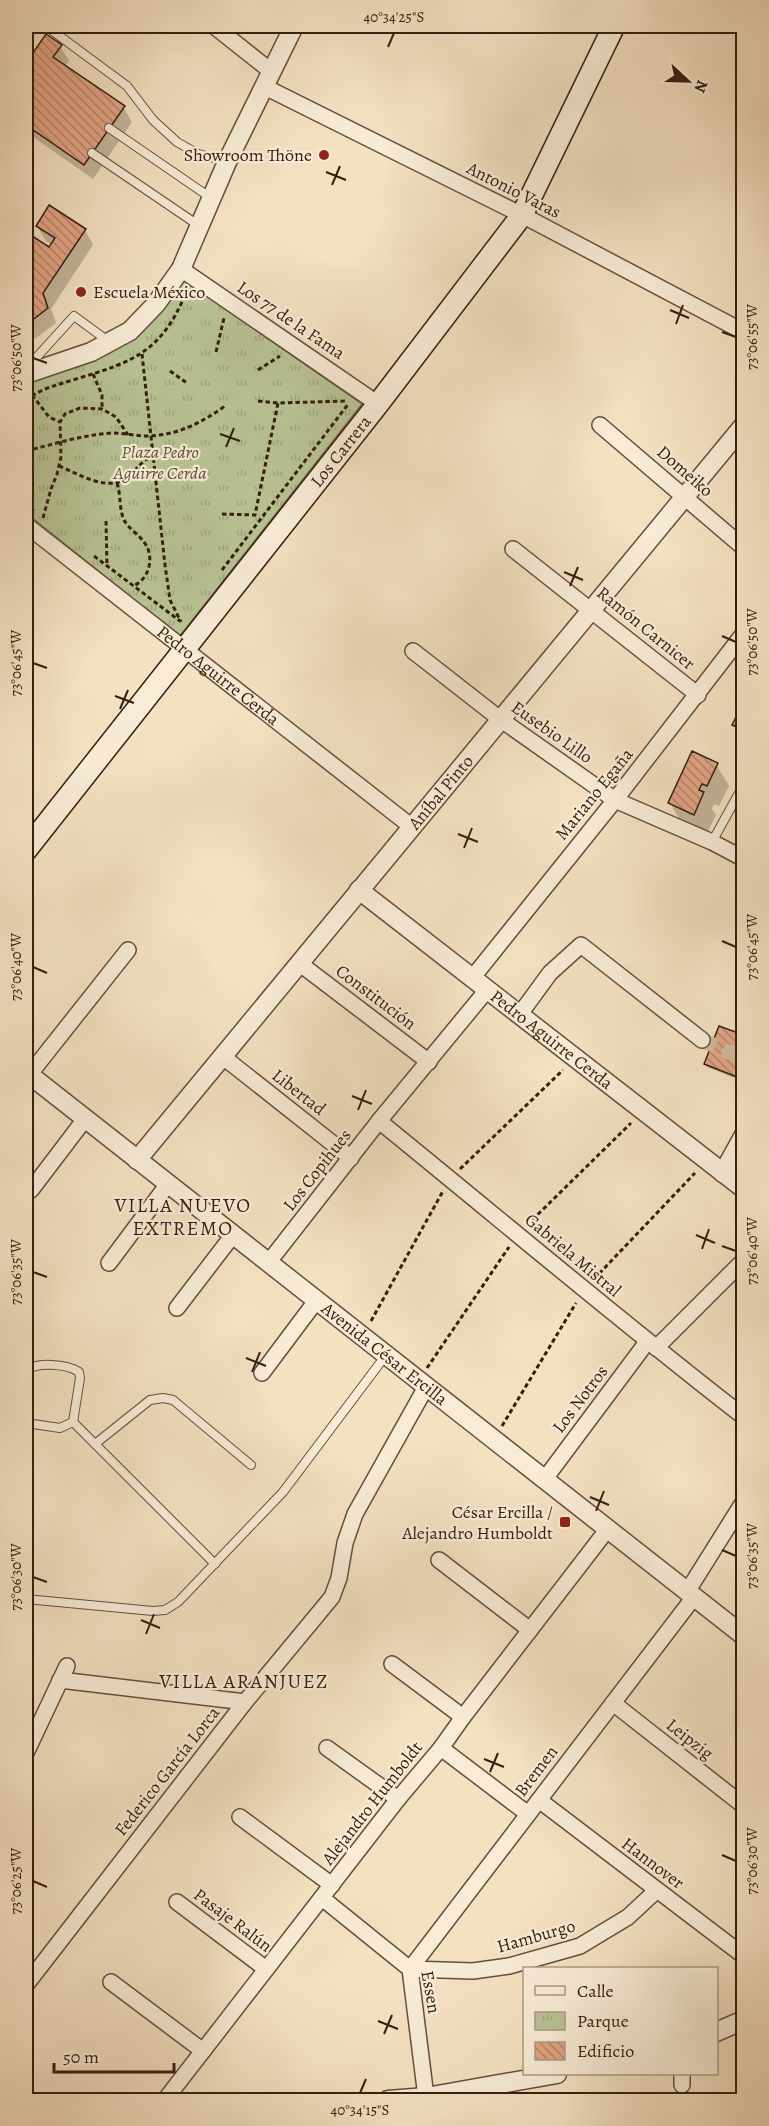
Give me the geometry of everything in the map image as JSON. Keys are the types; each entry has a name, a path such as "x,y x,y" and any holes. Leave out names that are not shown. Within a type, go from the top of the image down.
{"main road":[{"name":"Los Carrera","path":"26,850 183,636 378,404 522,215 614,26"}],"street":[{"name":"Antonio Varas","path":"214,26 269,80 744,332"},
{"path":"26,372 91,352 130,331 156,304 181,268 227,162 294,26"},
{"name":"Los 77 de la Fama","path":"181,268 378,404"},
{"name":"Domeiko","path":"600,424 744,548"},
{"name":"Aníbal Pinto","path":"137,1160 744,425"},
{"name":"Pedro Aguirre Cerda","path":"26,525 183,636 412,827"},
{"name":"Ramón Carnicer","path":"513,549 698,695"},
{"name":"Mariano Egaña","path":"473,978 698,695 744,633"},
{"name":"Eusebio Lillo","path":"414,651 501,719 615,800 744,858"},
{"name":"Pedro Aguirre Cerda","path":"359,890 744,1189"},
{"path":"520,1014 550,974 582,945 702,1040"},
{"path":"27,1073 128,950"},
{"name":"Constitución","path":"299,963 429,1062"},
{"name":"Los Copihues","path":"268,1263 379,1121 487,990"},
{"name":"Libertad","path":"222,1056 351,1158"},
{"name":"Avenida César Ercilla","path":"27,1073 744,1636"},
{"path":"32,1190 85,1119"},
{"name":"Gabriela Mistral","path":"379,1121 652,1345 744,1417"},
{"path":"723,1173 744,1135"},
{"path":"109,1263 168,1184"},
{"path":"177,1308 233,1235"},
{"name":"Los Notros","path":"544,1480 652,1345 744,1260"},
{"path":"262,1373 316,1301"},
{"name":"Federico García Lorca","path":"26,1985 245,1702 332,1597 355,1514 426,1387"},
{"name":"Bremen","path":"410,1969 613,1703 691,1594 744,1501"},
{"name":"Alejandro Humboldt","path":"167,2100 398,1799 441,1748 607,1530"},
{"path":"438,1560 530,1630"},
{"path":"392,1664 463,1717"},
{"path":"26,1753 64,1673 245,1702"},
{"name":"Leipzig","path":"613,1703 744,1806"},
{"path":"327,1748 398,1799"},
{"path":"441,1748 528,1814"},
{"name":"Hannover","path":"538,1800 744,1956"},
{"path":"240,1817 332,1885"},
{"name":"Hamburgo","path":"410,1969 473,1971 509,1966 580,1946 628,1917 657,1890"},
{"name":"Essen","path":"322,1898 410,1969 426,2097"},
{"name":"Pasaje Ralún","path":"177,1902 266,1970"},
{"path":"111,1982 203,2051"},
{"path":"718,2032 744,2020"},
{"path":"388,2100 426,2097 546,2075"}],"lane":[{"path":"46,26 127,86 153,120 177,142 198,154 227,162"},
{"path":"110,128 211,198"},
{"path":"92,153 198,225"},
{"path":"26,372 74,316 110,342"},
{"path":"711,842 744,784"},
{"path":"26,1599 153,1611 165,1610 178,1602 283,1492 386,1355"},
{"path":"26,1372 36,1364 73,1368 78,1372 80,1378 74,1422"},
{"path":"95,1444 150,1400 163,1398 173,1400 251,1465"},
{"path":"74,1422 215,1564"},
{"path":"26,1423 60,1428 74,1422"}],"path":[{"path":"216,352 224,316"},
{"path":"142,354 170,600 183,636"},
{"path":"258,370 282,355"},
{"path":"170,371 187,383"},
{"path":"93,374 102,395 102,409"},
{"path":"32,395 49,417 60,422"},
{"path":"216,577 351,401 278,403 258,401"},
{"path":"258,523 255,515 278,403"},
{"path":"26,451 60,442 114,433 151,436 193,427 225,406"},
{"path":"26,505 43,518 61,457 60,422 66,414 80,408 102,409 116,417 128,435"},
{"path":"59,466 105,484 117,483 128,477 141,461 154,455"},
{"path":"117,483 124,521 146,544 150,556 148,571 138,584 133,586"},
{"path":"222,514 255,515"},
{"path":"106,521 107,566"},
{"path":"88,552 133,586 183,636"},
{"path":"183,636 188,613"}],"green space":[{"name":"Plaza Pedro Aguirre Cerda","path":"181,278 362,404 180,636 26,513 26,381 93,358"}],"building":[{"path":"46,34 62,45 53,57 125,106 84,165 26,125 26,63"},
{"path":"49,205 86,229 43,293 48,308 26,325 26,232 49,247 55,238 36,226"},
{"path":"744,701 744,730 732,725"},
{"path":"692,751 718,763 707,786 702,784 699,790 704,792 694,815 668,803"},
{"path":"719,1026 744,1035 744,1062 737,1077 704,1064"}],"tunnel":[{"path":"702,1040 744,1059"}],"place":[{"name":"Showroom Thöne","path":"324,155"},
{"name":"Escuela México","path":"81,292"},
{"name":"César Ercilla / Alejandro Humboldt","path":"565,1522"}],"district":[{"name":"VILLA NUEVO EXTREMO","path":"183,1216"},
{"name":"VILLA ARANJUEZ","path":"244,1681"}]}
